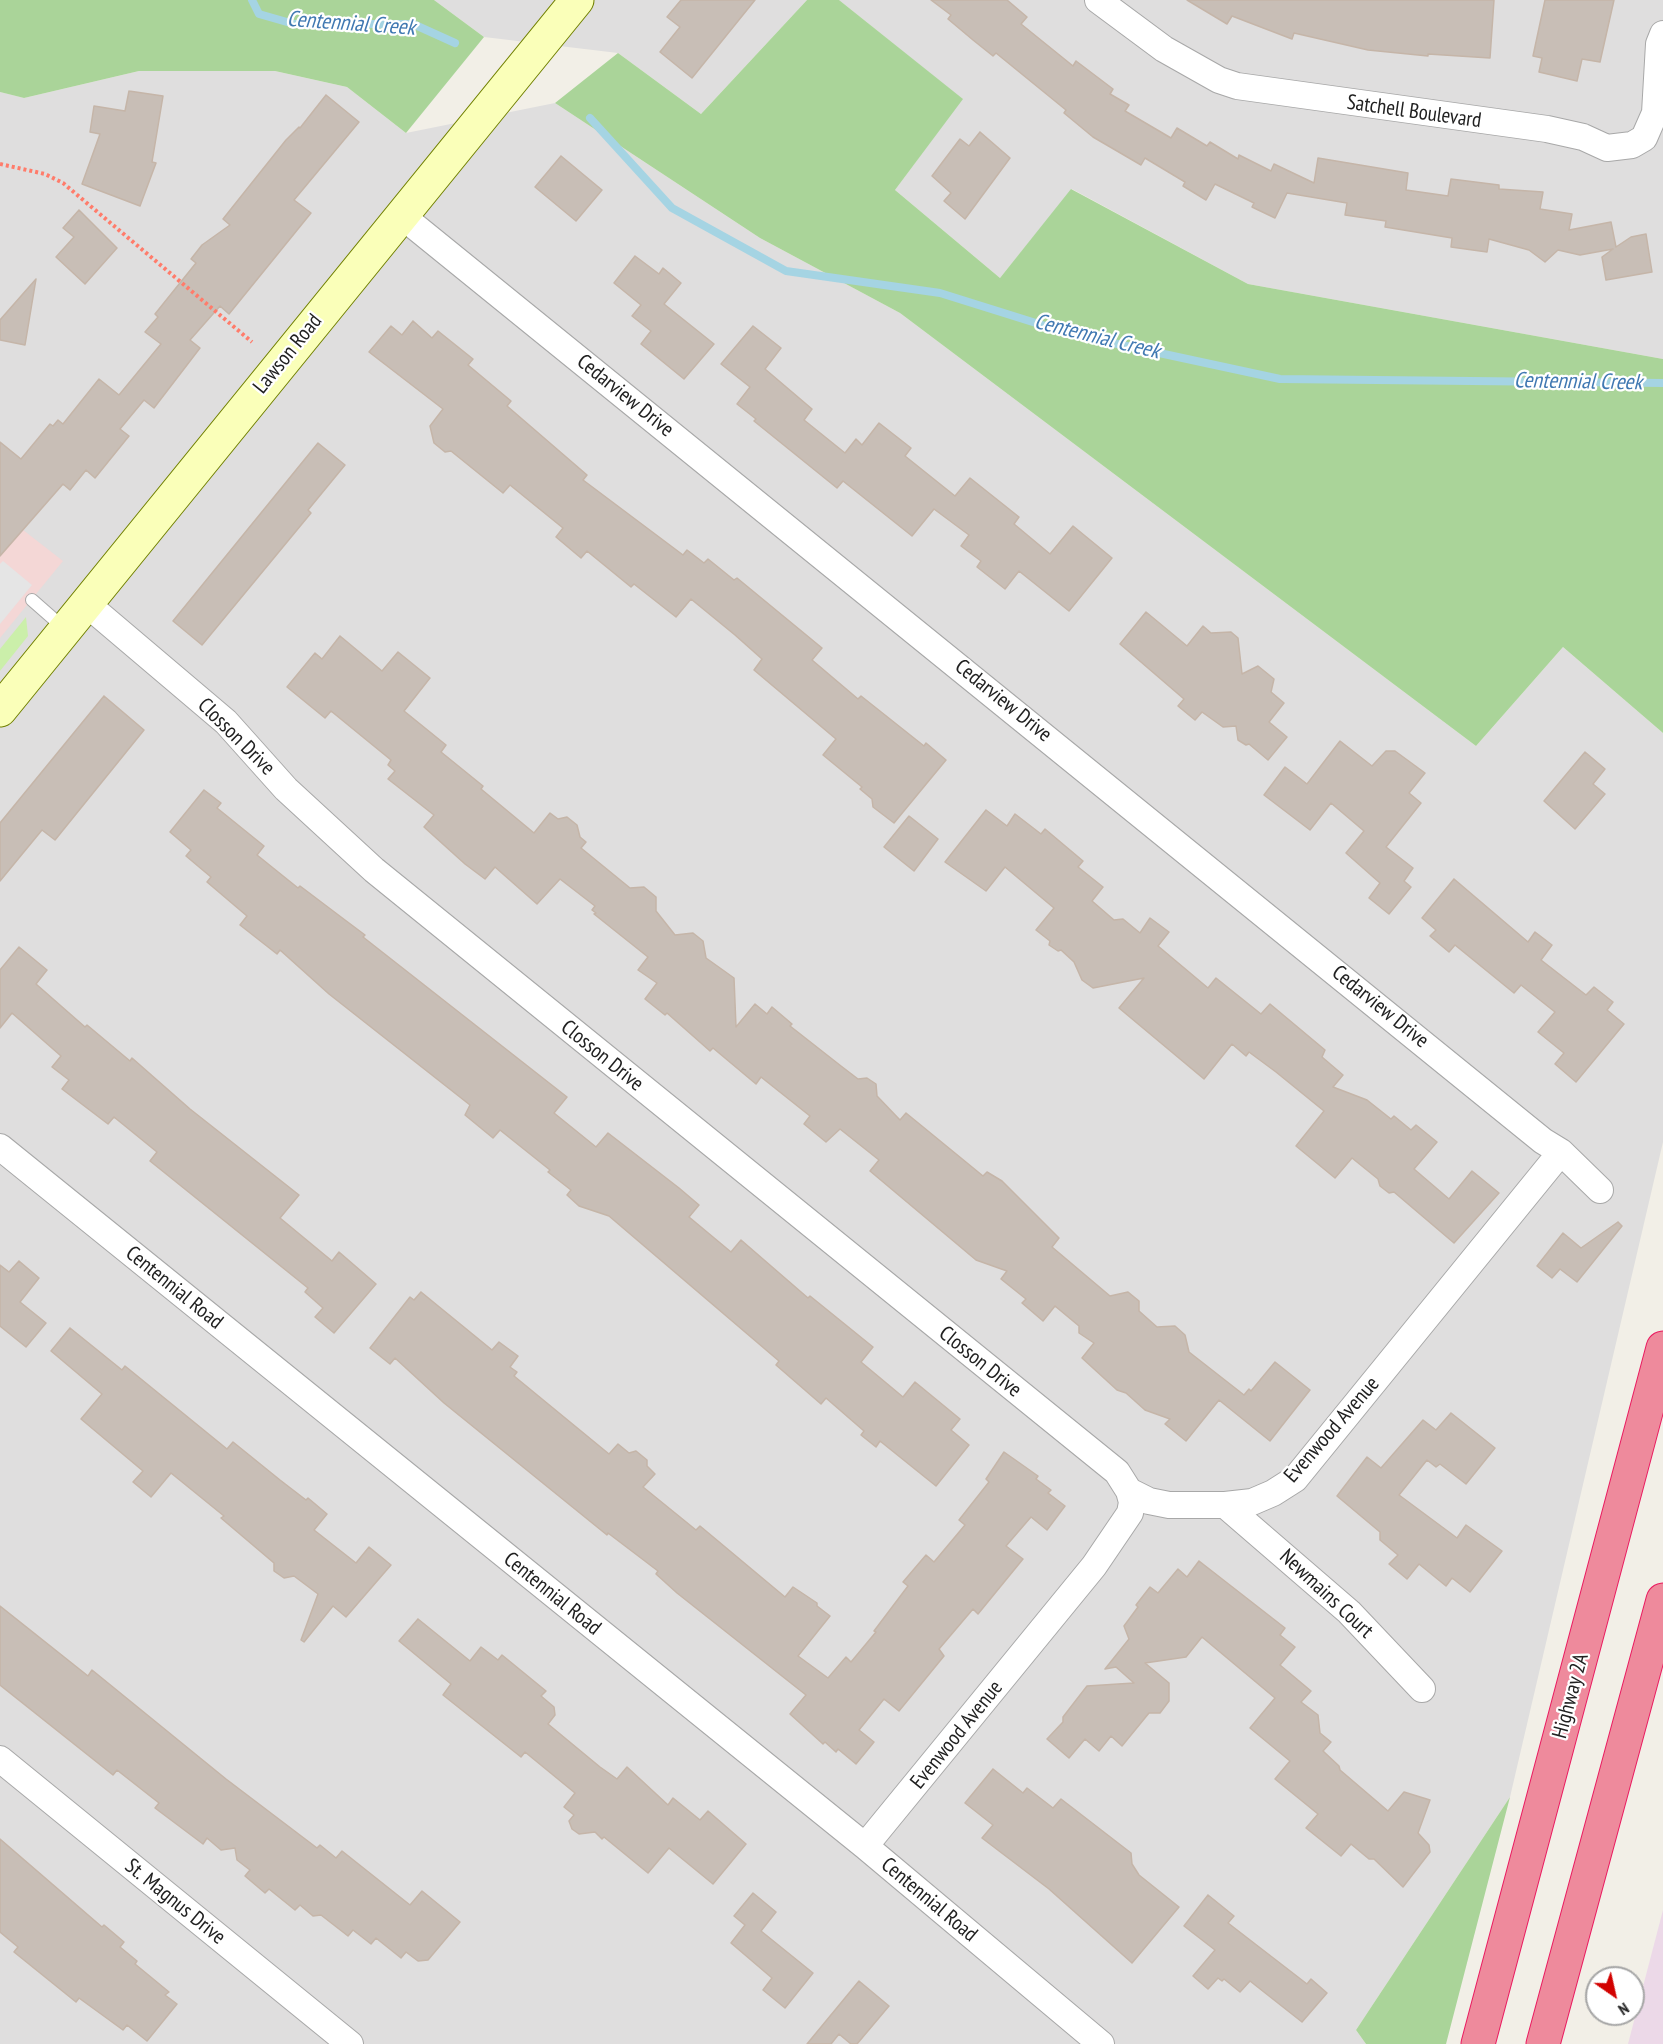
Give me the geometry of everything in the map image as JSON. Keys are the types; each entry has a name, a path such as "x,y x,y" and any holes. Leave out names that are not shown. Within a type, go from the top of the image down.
{"highway":[{"name":"Highway 2A","path":"1478,2044 1663,1348"},
{"path":"1543,2044 1663,1600"}],"street":[{"name":"Lawson Road","path":"0,710 88,604 278,364 402,216 577,0"},
{"name":"Satchell Boulevard","path":"1098,0 1164,49 1219,80 1237,86 1546,129 1582,137 1607,148 1632,145 1644,138 1655,113 1659,44 1663,34"},
{"name":"Cedarview Drive","path":"402,216 1543,1141 1561,1152 1600,1190"},
{"name":"Closson Drive","path":"88,604 226,723 286,789 374,870 1117,1472 1129,1491"},
{"name":"Centennial Road","path":"0,1147 865,1846 1101,2044"},
{"name":"Evenwood Avenue","path":"1129,1491 1149,1501 1170,1505 1225,1504 1252,1502 1273,1493 1295,1479 1561,1152"},
{"name":"Evenwood Avenue","path":"865,1846 1094,1566 1130,1513 1132,1502 1129,1491"},
{"name":"Newmains Court","path":"1225,1504 1350,1612 1422,1689"},
{"name":"St. Magnus Drive","path":"0,1760 350,2044"}],"lane":[{"path":"32,600 65,629"}],"path":[{"path":"0,164 45,174 63,183 252,342"}],"shaded area":[{"path":"434,0 807,0 701,114 618,53 484,37"},
{"path":"839,0 1663,0 1663,359 1248,284 1072,189 1000,278 895,190 962,99"},
{"path":"139,71 275,71 347,87 406,133 555,103 760,238 900,313 1476,746 1563,647 1663,733 1663,1142 1510,1797 1356,2030 1366,2044 0,2044 0,92 24,98"},
{"path":"0,512 63,561 0,638"},
{"path":"3,561 32,585 0,624 0,564"},
{"path":"1663,1910 1663,2044 1628,2044 1633,2026 1645,2026 1645,1979"}],"green space":[{"path":"0,0 434,0 484,37 406,133 347,87 275,71 139,71 24,98 0,92"},
{"path":"807,0 839,0 963,99 895,190 1000,278 1071,189 1248,284 1663,359 1663,733 1563,647 1476,746 900,313 760,238 555,103 618,53 701,114"},
{"path":"26,617 28,636 0,671 0,649"},
{"path":"1510,1797 1446,2044 1366,2044 1356,2030"}],"building":[{"path":"681,0 755,0 692,78 660,52 680,27 667,17"},
{"path":"931,0 1007,0 1027,17 1021,24 1073,66 1076,61 1113,89 1110,94 1129,105 1125,111 1171,138 1177,128 1207,146 1210,142 1238,159 1239,155 1271,171 1274,164 1314,183 1318,158 1408,173 1406,190 1448,196 1451,179 1499,185 1499,189 1543,192 1540,209 1572,214 1569,230 1611,222 1616,247 1631,237 1646,234 1652,272 1606,280 1602,257 1613,249 1580,255 1558,250 1545,262 1529,250 1489,239 1487,252 1451,247 1452,238 1385,227 1386,221 1345,215 1347,203 1287,193 1275,218 1252,207 1254,203 1215,184 1206,200 1183,186 1185,182 1145,158 1141,165 1093,137 1064,113 1066,110 996,53 993,56 948,19 951,15"},
{"path":"1187,0 1494,0 1490,58 1428,54 1428,56 1368,50 1294,33 1292,39 1232,16 1227,24"},
{"path":"1545,0 1614,0 1600,62 1582,59 1577,81 1539,72 1542,58 1533,56"},
{"path":"129,91 163,96 152,162 156,163 140,206 82,184 100,134 90,132 94,106 125,111"},
{"path":"326,95 359,122 294,200 311,213 229,314 220,306 190,340 200,348 154,408 144,400 120,429 129,436 95,478 86,470 70,490 63,484 0,556 0,442 21,459 50,424 53,426 58,420 63,424 99,379 119,395 161,344 145,332 158,317 155,314 196,263 191,259 202,245 230,225 223,219 286,140 300,128"},
{"path":"980,132 1010,158 965,219 944,201 951,193 932,176 960,139 969,146"},
{"path":"561,156 602,190 576,221 535,187"},
{"path":"79,210 117,248 85,284 56,257 74,237 63,228"},
{"path":"635,256 659,274 663,268 681,283 664,304 714,344 684,379 641,344 651,331 632,316 641,305 614,283"},
{"path":"36,279 25,345 0,340 0,320"},
{"path":"413,321 432,338 438,331 473,359 468,365 511,401 507,406 587,475 583,480 683,555 687,550 704,563 708,559 734,580 737,578 822,648 812,660 858,699 861,696 924,746 926,743 946,760 894,823 873,807 872,799 860,789 862,787 823,755 836,739 754,670 762,659 735,635 691,599 676,617 634,584 631,587 587,551 581,558 556,537 563,528 510,485 503,493 451,451 445,452 434,443 430,426 443,409 369,352 391,326 402,335"},
{"path":"753,326 781,348 765,369 812,409 804,420 845,453 856,439 862,445 879,423 911,448 905,456 955,496 970,478 1019,517 1014,524 1050,554 1073,526 1112,558 1069,611 1019,571 1005,589 977,567 981,561 961,546 969,535 934,509 912,536 843,481 837,488 754,421 756,419 737,404 750,387 721,364"},
{"path":"318,443 345,465 308,510 311,513 202,645 173,621"},
{"path":"1146,612 1187,646 1203,626 1211,633 1231,632 1238,638 1242,674 1258,666 1274,679 1271,692 1284,703 1269,722 1287,737 1268,760 1249,744 1246,745 1238,740 1236,726 1223,727 1202,712 1195,720 1178,706 1184,699 1120,644"},
{"path":"340,636 382,671 398,652 430,678 404,711 446,745 441,752 483,786 481,789 534,833 550,813 558,819 567,817 577,825 580,837 586,842 581,848 630,888 644,887 656,897 656,911 675,935 693,933 703,941 706,958 734,978 736,1027 755,1004 767,1014 772,1007 792,1024 790,1026 858,1079 867,1078 876,1084 877,1096 900,1120 906,1113 983,1176 987,1172 1002,1181 1059,1238 1052,1247 1110,1296 1128,1292 1139,1301 1139,1311 1157,1327 1175,1326 1185,1335 1189,1352 1244,1395 1249,1389 1251,1391 1275,1362 1310,1390 1270,1441 1219,1400 1186,1441 1165,1424 1170,1419 1145,1410 1126,1393 1117,1390 1082,1358 1094,1343 1079,1333 1079,1326 1055,1306 1043,1321 1022,1303 1026,1299 1001,1279 1007,1271 976,1260 870,1171 879,1160 840,1129 826,1142 804,1124 810,1116 761,1077 756,1084 713,1048 710,1051 667,1013 665,1015 645,999 657,983 638,970 648,957 594,914 596,913 592,910 595,906 560,879 537,904 495,867 485,879 465,864 424,827 434,815 388,779 395,771 388,765 391,760 331,711 325,718 287,687 315,653 322,659"},
{"path":"104,696 144,730 55,840 42,830 0,881 0,823"},
{"path":"1340,741 1372,766 1386,751 1395,751 1425,773 1409,793 1421,803 1386,847 1413,868 1404,881 1411,887 1389,914 1369,898 1380,883 1346,853 1364,831 1331,803 1310,830 1264,795 1285,767 1307,784"},
{"path":"1585,752 1605,769 1593,784 1605,794 1575,829 1544,801"},
{"path":"204,790 221,803 217,808 264,846 257,855 298,888 300,886 365,935 363,937 567,1097 554,1113 596,1147 608,1133 679,1188 699,1205 689,1217 731,1252 741,1240 808,1298 810,1296 873,1347 861,1362 903,1397 915,1382 960,1419 951,1430 969,1445 936,1486 880,1441 876,1447 861,1435 864,1431 826,1398 821,1404 776,1365 779,1361 609,1216 579,1206 567,1195 571,1190 548,1172 550,1170 500,1130 493,1138 465,1115 470,1105 329,994 280,950 277,954 240,925 247,916 207,882 211,877 186,856 191,850 170,832"},
{"path":"986,810 1007,826 1015,814 1041,834 1045,829 1083,861 1078,867 1103,887 1092,901 1114,920 1123,919 1140,933 1150,918 1169,932 1158,946 1208,988 1216,978 1261,1014 1270,1004 1325,1050 1322,1057 1343,1075 1333,1087 1367,1100 1391,1119 1394,1116 1411,1130 1416,1125 1437,1142 1414,1169 1449,1199 1472,1171 1499,1193 1454,1243 1394,1192 1389,1193 1380,1186 1378,1179 1352,1158 1335,1178 1296,1146 1324,1111 1276,1072 1249,1052 1246,1056 1232,1044 1204,1079 1119,1008 1144,978 1093,988 1082,980 1074,962 1061,950 1058,951 1049,945 1050,941 1036,930 1054,908 1005,867 986,891 945,862"},
{"path":"909,816 938,839 914,871 884,847"},
{"path":"1454,879 1528,942 1535,932 1552,945 1541,960 1586,995 1594,987 1613,1002 1607,1010 1624,1024 1576,1082 1555,1064 1564,1053 1538,1032 1555,1012 1521,985 1514,993 1455,945 1449,952 1430,936 1436,930 1422,918"},
{"path":"19,947 47,970 36,984 85,1027 87,1025 130,1061 132,1058 190,1109 299,1195 280,1218 332,1261 339,1252 376,1284 334,1333 315,1317 323,1308 305,1292 308,1288 150,1161 157,1152 114,1117 108,1124 62,1089 69,1080 52,1067 61,1056 12,1013 0,1028 0,970"},
{"path":"1618,1222 1622,1226 1577,1282 1560,1269 1552,1278 1537,1266 1563,1233 1581,1248"},
{"path":"19,1261 39,1278 20,1302 46,1323 26,1347 0,1326 0,1265 9,1272"},
{"path":"421,1292 492,1350 499,1342 518,1356 510,1367 517,1372 514,1376 609,1454 618,1444 629,1453 636,1451 647,1460 647,1466 655,1474 643,1487 696,1530 700,1526 785,1597 793,1587 817,1603 817,1606 830,1616 798,1656 828,1678 846,1657 851,1662 876,1632 874,1631 908,1586 903,1582 926,1555 934,1562 965,1525 959,1520 989,1482 986,1479 1004,1452 1038,1476 1036,1479 1051,1490 1048,1493 1065,1506 1047,1530 1031,1517 1006,1546 1023,1559 978,1614 973,1609 939,1649 944,1656 899,1711 884,1699 859,1730 874,1742 856,1764 838,1749 836,1752 825,1742 823,1744 790,1714 806,1695 677,1593 656,1574 658,1571 608,1533 607,1535 444,1403 395,1358 390,1364 370,1348 410,1297 414,1300"},
{"path":"70,1328 122,1370 125,1366 227,1449 233,1442 306,1500 308,1498 327,1514 314,1530 356,1563 369,1547 391,1565 346,1617 333,1606 304,1642 301,1640 318,1594 294,1576 284,1578 274,1571 274,1563 221,1518 224,1516 171,1473 151,1497 133,1482 143,1471 81,1419 102,1394 51,1351"},
{"path":"1451,1413 1495,1448 1466,1484 1440,1464 1436,1467 1427,1460 1399,1495 1457,1538 1466,1525 1502,1551 1470,1592 1452,1578 1446,1586 1419,1564 1407,1579 1389,1564 1398,1555 1380,1540 1380,1532 1337,1496 1367,1457 1381,1468 1423,1420 1436,1430"},
{"path":"1199,1561 1285,1628 1280,1635 1295,1647 1280,1665 1311,1691 1301,1702 1318,1715 1320,1733 1331,1742 1323,1751 1339,1766 1340,1770 1388,1811 1404,1792 1430,1800 1418,1833 1429,1845 1430,1852 1403,1887 1374,1859 1369,1859 1351,1844 1341,1856 1306,1828 1318,1814 1275,1779 1290,1761 1250,1728 1275,1698 1202,1637 1186,1657 1145,1663 1169,1683 1169,1701 1160,1713 1149,1713 1122,1746 1111,1736 1099,1751 1085,1739 1069,1758 1047,1739 1063,1722 1063,1717 1087,1686 1134,1683 1116,1667 1105,1669 1129,1639 1124,1626 1150,1587 1158,1593 1178,1569 1187,1577"},
{"path":"0,1606 88,1676 92,1670 226,1779 317,1848 320,1845 336,1858 342,1851 410,1905 422,1891 460,1922 428,1960 418,1961 406,1952 401,1958 376,1938 371,1944 353,1930 348,1936 321,1915 313,1916 300,1905 295,1910 269,1889 265,1893 245,1876 250,1870 237,1860 235,1848 221,1850 207,1838 203,1844 155,1808 159,1803 117,1770 113,1775 0,1685"},
{"path":"418,1619 470,1661 481,1647 498,1660 502,1655 546,1691 541,1696 554,1707 555,1715 548,1724 617,1779 627,1767 668,1805 673,1798 700,1820 708,1811 746,1844 713,1884 669,1848 648,1873 604,1837 602,1839 595,1832 579,1834 572,1829 569,1821 574,1815 564,1807 575,1793 525,1752 521,1757 443,1695 451,1684 399,1641"},
{"path":"993,1769 1023,1793 1027,1788 1053,1808 1061,1799 1131,1853 1132,1864 1139,1875 1179,1907 1132,1963 1049,1889 982,1838 993,1825 965,1803"},
{"path":"0,1839 102,1927 104,1925 124,1942 120,1947 137,1961 135,1964 169,1992 165,1995 177,2004 147,2041 127,2025 123,2030 79,1998 76,2002 14,1952 18,1947 0,1932"},
{"path":"753,1893 776,1912 761,1931 813,1973 785,2008 763,1990 772,1978 731,1943 745,1925 734,1916"},
{"path":"1208,1895 1234,1916 1228,1923 1307,1984 1311,1979 1327,1993 1302,2022 1250,1981 1240,1992 1224,1979 1222,1981 1218,1978 1208,1989 1193,1976 1215,1950 1184,1926"},
{"path":"859,1981 889,2006 857,2044 851,2044 839,2034 831,2044 807,2044"}],"waterway":[{"name":"Centennial Creek","path":"252,0 259,14 294,24 413,24 455,43"},
{"name":"Centennial Creek","path":"590,118 672,208 786,271 940,293 1071,334 1280,379 1663,383"}]}
